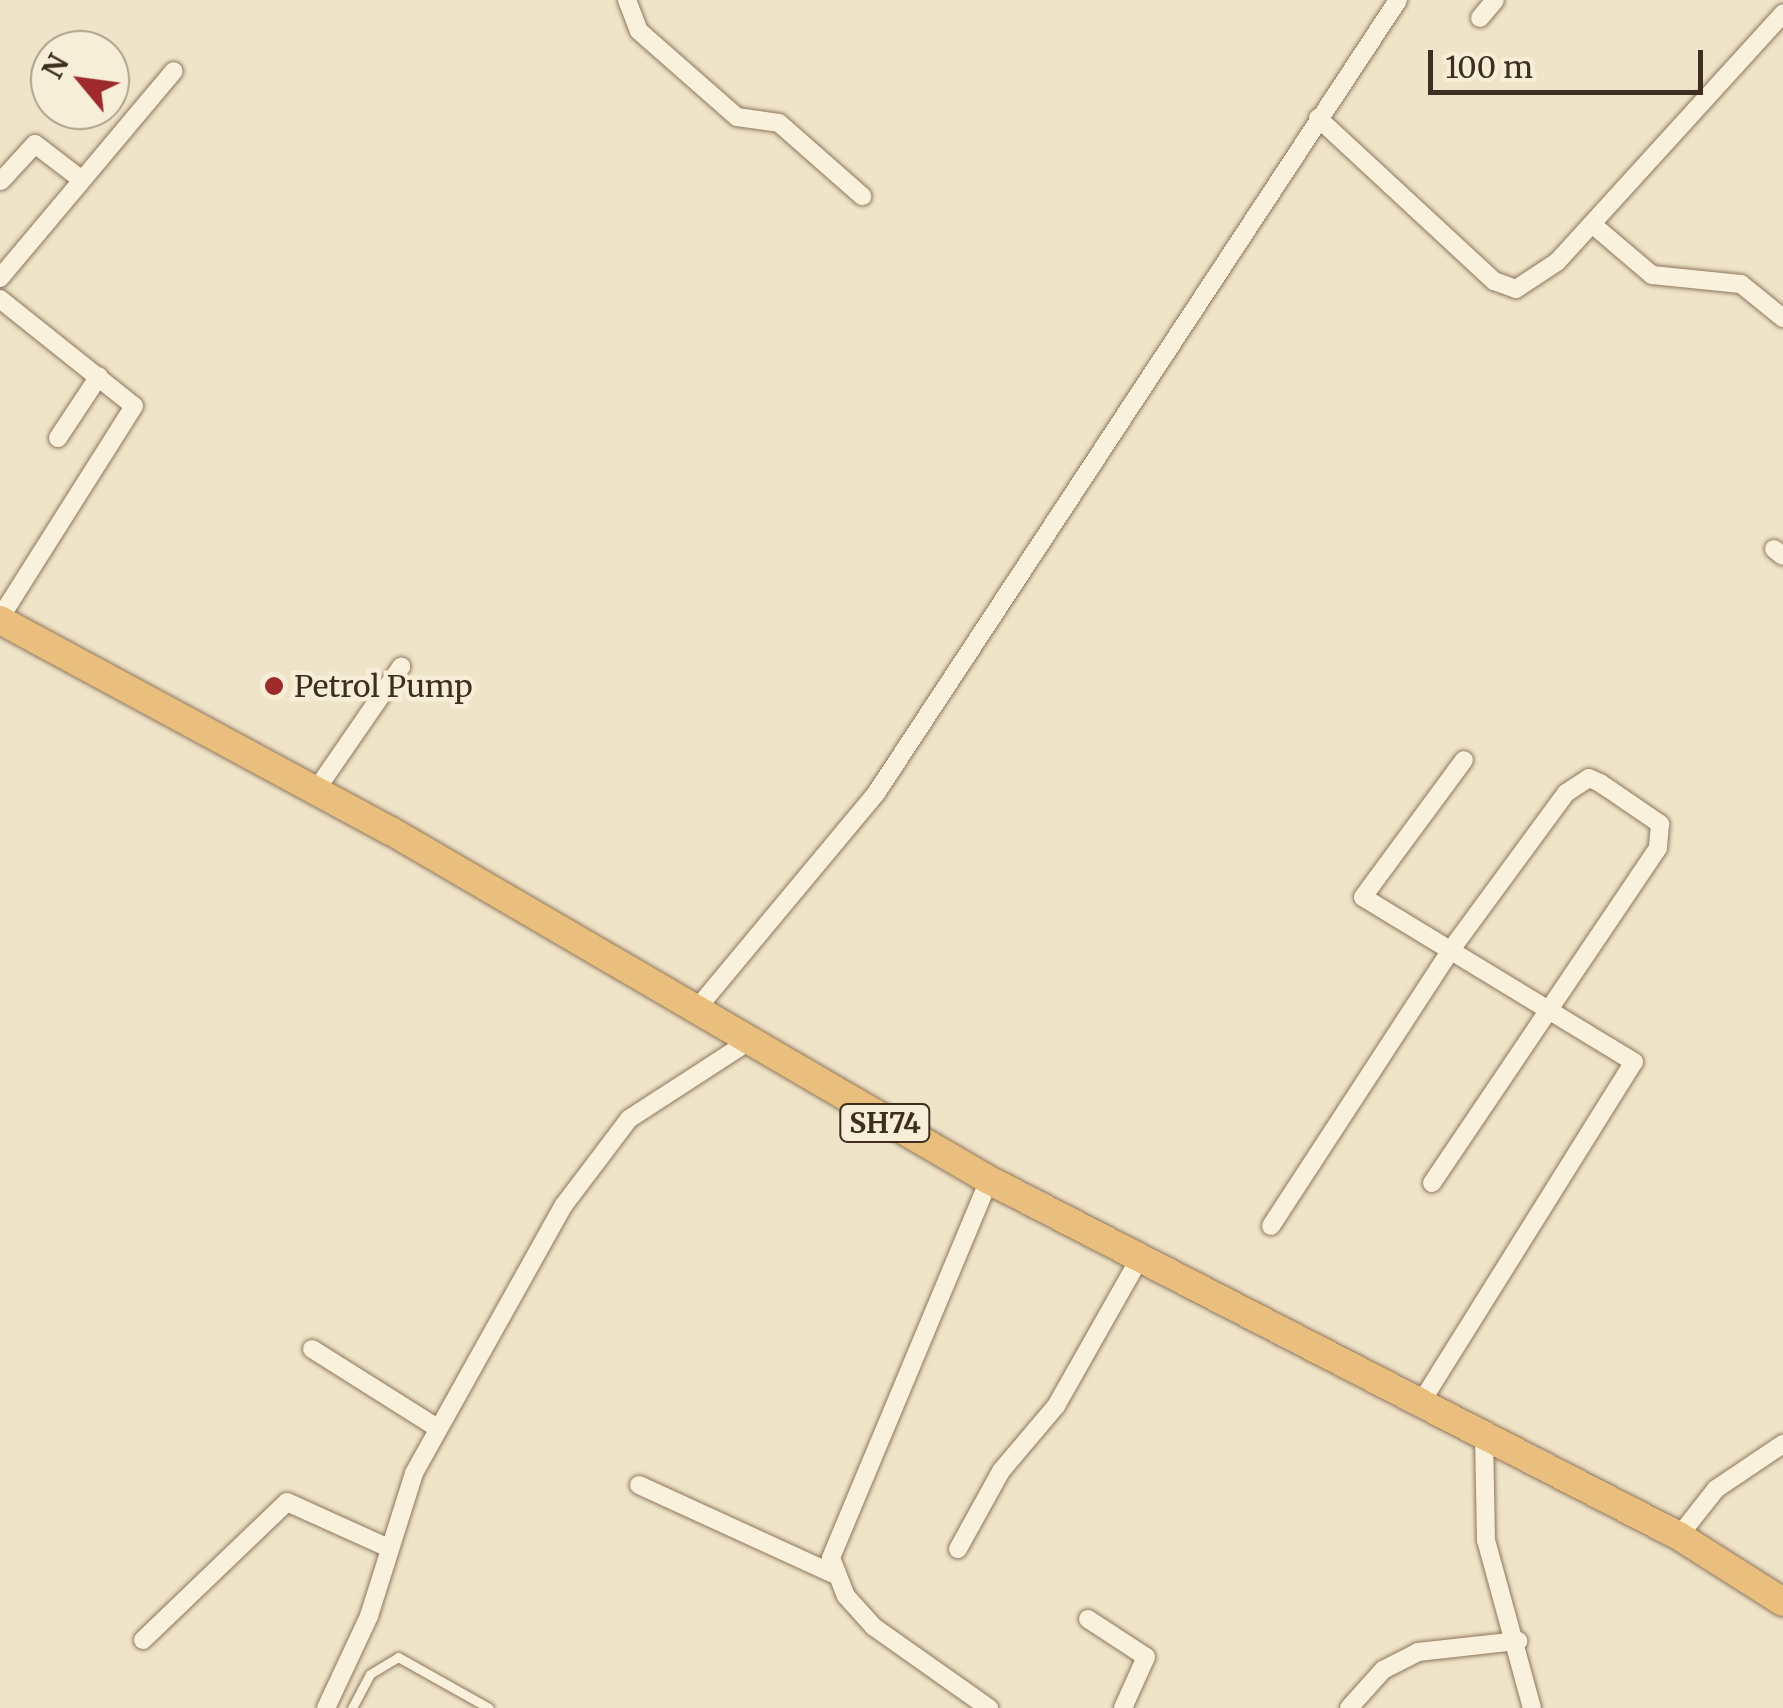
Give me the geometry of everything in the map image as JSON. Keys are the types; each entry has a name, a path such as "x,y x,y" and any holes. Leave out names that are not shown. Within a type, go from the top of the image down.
{"highway":[{"name":"SH74","path":"0,619 316,790 746,1043 989,1180 1679,1536 1783,1602"}],"street":[{"path":"627,0 639,31 737,117 779,123 862,196"},
{"path":"694,1012 886,780 1144,398 1318,118 1398,0"},
{"path":"1480,18 1494,0"},
{"path":"1318,118 1504,288 1534,281 1592,224 1783,14"},
{"path":"0,278 174,71"},
{"path":"1,181 35,144 82,180"},
{"path":"1592,224 1652,275 1741,284 1783,318"},
{"path":"0,299 99,376 134,414 0,619"},
{"path":"58,438 99,376"},
{"path":"316,790 401,666"},
{"path":"1420,1404 1630,1075 1625,1049 1450,951 1363,897 1464,760"},
{"path":"1271,1226 1450,951 1566,793 1589,778 1652,816 1662,833 1432,1183"},
{"path":"326,1708 436,1428 594,1162 629,1119 746,1043"},
{"path":"833,1574 845,1510 989,1180"},
{"path":"958,1549 1001,1471 1056,1406 1139,1259"},
{"path":"312,1349 436,1428"},
{"path":"1484,1436 1486,1540 1518,1641 1532,1708"},
{"path":"1679,1536 1716,1489 1783,1444"},
{"path":"638,1485 833,1574 874,1627 989,1708"},
{"path":"143,1640 287,1502 389,1548"},
{"path":"1088,1619 1146,1657 1122,1708"},
{"path":"1349,1708 1383,1670 1418,1652 1518,1641"}],"lane":[{"path":"352,1708 377,1666 398,1657 489,1708"}],"place":[{"name":"Petrol Pump","path":"274,686"}]}
